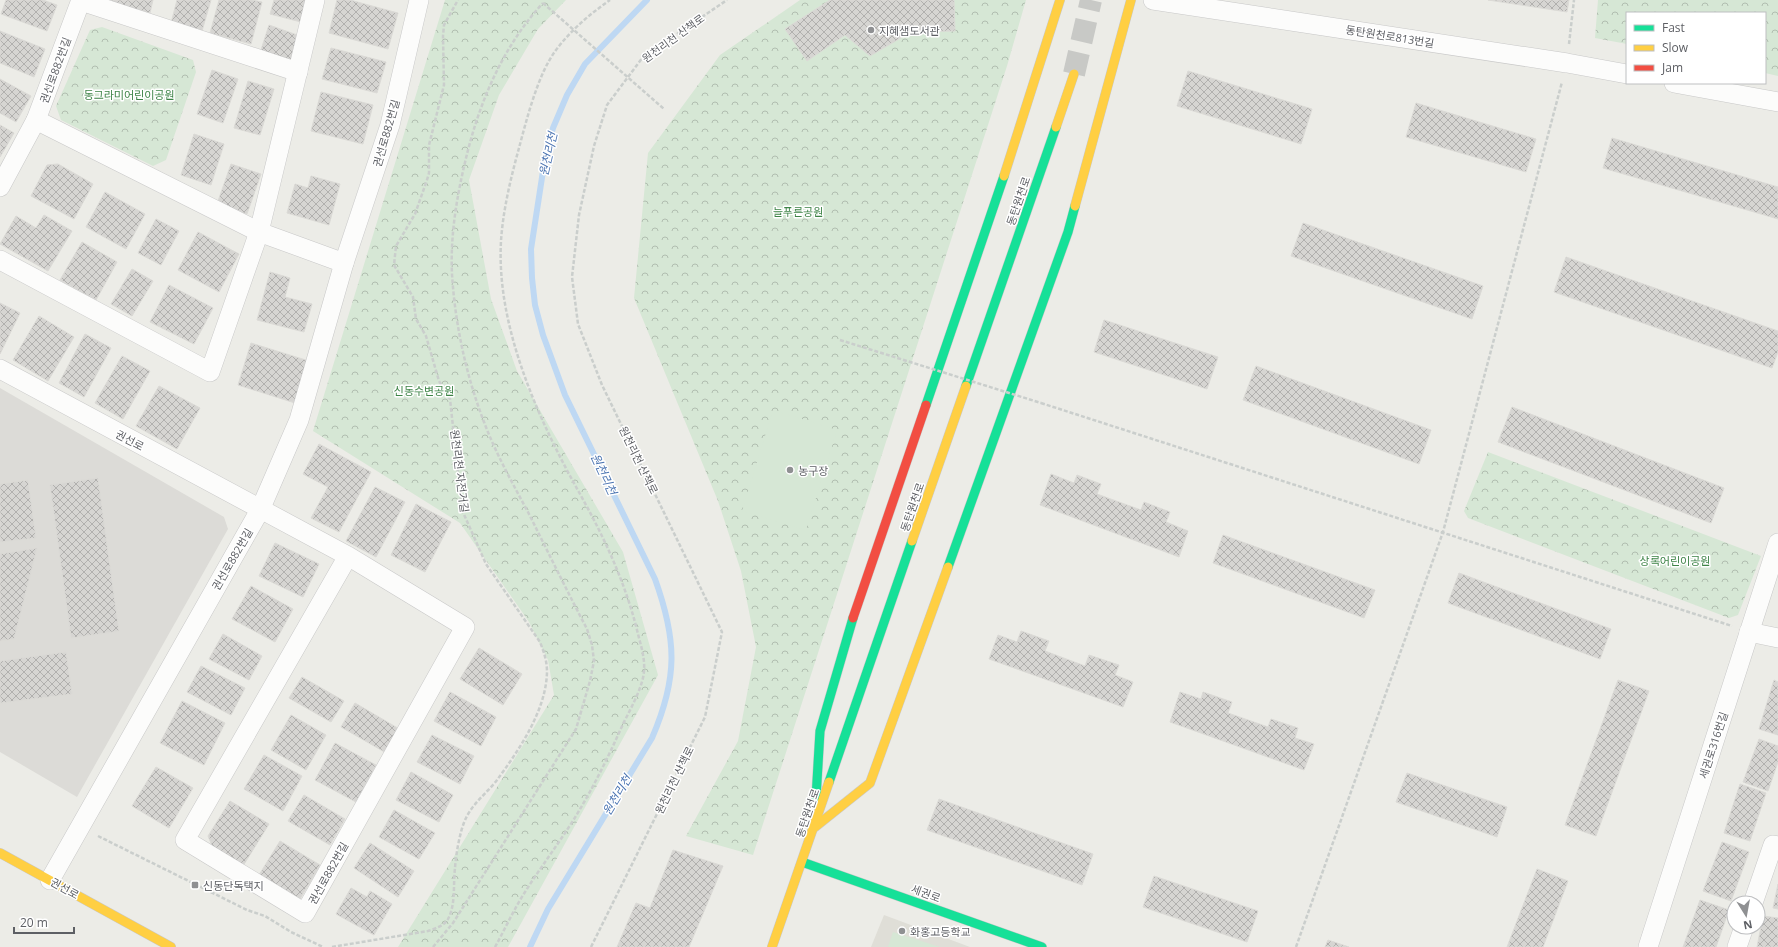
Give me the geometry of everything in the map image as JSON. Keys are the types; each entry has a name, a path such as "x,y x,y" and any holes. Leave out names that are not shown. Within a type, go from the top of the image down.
{"main road":[{"path":"815,827 820,731 856,605 1011,158 1060,0"},
{"path":"815,827 870,783 1068,232 1131,0"},
{"name":"동탄원천로","path":"772,947 815,827 1074,74"},
{"name":"권선로","path":"0,853 171,947"},
{"name":"세권로","path":"802,862 1042,947"}],"street":[{"path":"0,260 210,372 259,232 315,0"},
{"name":"권선로882번길","path":"50,880 260,510 299,420 344,263 390,125 419,0"},
{"name":"동탄원천로813번길","path":"1152,0 1567,63 1626,74"},
{"name":"권선로882번길","path":"0,187 36,120 81,1 298,72"},
{"path":"1679,84 1778,102"},
{"path":"36,120 259,232 344,263"},
{"name":"권선로","path":"0,369 260,510"},
{"name":"권선로882번길","path":"260,510 348,556 465,627 305,913 185,840 348,556"},
{"name":"세권로316번길","path":"1648,947 1778,543"},
{"path":"1749,632 1778,638"},
{"path":"1756,895 1776,841"},
{"path":"1737,947 1741,935"}],"path":[{"name":"원천리천 자전거길","path":"332,947 428,931 439,927 448,920 452,909 455,867 465,820 469,811 496,781 522,743 538,710 546,685 545,656 540,642 486,564 462,510 450,399 440,381 426,336 416,318 413,297 398,275 394,265 396,246 415,214 429,173 428,145 444,85 442,36 444,25 458,0"},
{"path":"495,947 524,894 589,794 632,707 645,673 643,653 632,610 618,570 600,531 553,444 521,365 508,314 501,268 501,239 516,158 528,116 546,68 556,50 589,15 610,0"},
{"name":"원천리천 산책로","path":"591,947 705,717 722,632 602,385 578,324 572,277 579,215 594,146 607,105 643,57 727,0"},
{"path":"1296,947 1443,532 1567,63 1574,0"},
{"path":"433,947 453,923 576,728 590,681 594,661 592,645 587,629 484,423 466,364 454,304 453,242 462,176 473,132 488,89 517,33 543,3 664,109"},
{"path":"840,340 1443,532 1749,632"},
{"path":"105,840 247,910 265,916 290,932 323,947"}],"shaded area":[{"path":"0,388 224,517 228,529 77,797 0,752"},
{"name":"화홍고등학교","path":"884,915 970,947 871,947"}],"green space":[{"name":"신동수변공원","path":"445,0 566,0 538,29 499,95 469,180 491,299 517,371 623,552 658,675 508,947 398,947 554,695 548,660 529,622 460,523 313,431"},
{"name":"늘푸른공원","path":"800,0 1026,0 1007,66 753,855 686,836 738,741 756,647 741,571 718,501 634,298 648,153 720,55"},
{"path":"1598,0 1778,0 1778,76 1766,73 1766,12 1626,12 1626,44 1595,38"},
{"name":"동그라미어린이공원","path":"102,27 193,60 196,72 166,160 153,166 61,120 56,106 90,30"},
{"name":"농구장","path":"773,410 837,430 806,530 742,511"},
{"name":"상록어린이공원","path":"1488,452 1761,556 1738,615 1729,618 1468,518 1464,511"},
{"path":"893,932 940,947 888,947"}],"building":[{"path":"6,0 43,0 57,5 47,31 1,14"},
{"path":"112,0 153,0 150,13 111,4"},
{"path":"177,0 211,0 202,31 171,23"},
{"path":"219,0 252,0 262,2 251,44 210,33"},
{"path":"274,0 307,0 301,22 270,14"},
{"path":"337,0 350,0 398,13 388,49 329,33"},
{"name":"지혜샘도서관","path":"830,0 954,0 955,31 911,32 870,56 845,35 807,61 785,29"},
{"path":"1488,0 1569,0 1567,12"},
{"path":"269,25 300,36 291,63 260,53"},
{"path":"0,31 45,49 34,77 0,63"},
{"path":"331,48 386,62 377,93 322,79"},
{"path":"212,70 238,79 223,123 197,114"},
{"path":"1188,71 1312,109 1301,144 1177,106"},
{"path":"0,79 31,96 16,122 0,113"},
{"path":"248,81 274,89 260,135 234,128"},
{"path":"321,92 373,105 363,144 311,131"},
{"path":"1416,103 1536,139 1526,172 1406,137"},
{"path":"0,125 14,133 0,157"},
{"path":"194,134 224,144 211,185 181,175"},
{"path":"1612,138 1778,187 1778,219 1603,168"},
{"path":"58,164 93,184 74,219 31,196 47,165"},
{"path":"231,164 261,174 247,214 217,204"},
{"path":"311,176 340,184 329,225 287,213 295,184 308,188"},
{"path":"105,192 145,214 126,249 86,227"},
{"path":"44,215 72,231 48,271 0,244 16,216 36,228"},
{"path":"156,219 179,231 161,265 138,253"},
{"path":"1303,223 1483,286 1472,319 1291,256"},
{"path":"198,232 239,254 219,292 178,270"},
{"path":"82,242 117,262 96,300 60,280"},
{"path":"1566,257 1778,331 1778,352 1772,368 1554,292"},
{"path":"132,269 153,281 132,316 111,304"},
{"path":"270,272 290,278 285,297 312,304 304,332 257,320"},
{"path":"169,285 213,308 194,344 150,322"},
{"path":"0,303 20,313 0,354"},
{"path":"39,316 74,337 48,381 13,360"},
{"path":"1104,320 1218,357 1207,389 1094,352"},
{"path":"85,334 111,348 84,397 59,383"},
{"path":"251,343 309,361 295,403 238,385"},
{"path":"122,356 150,371 123,419 95,403"},
{"path":"1256,366 1431,430 1419,464 1243,400"},
{"path":"159,386 200,408 177,449 136,426"},
{"path":"1512,407 1724,488 1711,523 1498,442"},
{"path":"319,444 371,472 339,532 311,518 328,487 303,474"},
{"path":"1051,474 1074,483 1077,475 1101,484 1097,494 1141,510 1144,502 1170,512 1166,522 1188,531 1179,557 1040,505"},
{"path":"98,478 119,631 71,638 50,485"},
{"path":"28,480 36,538 0,542 0,484"},
{"path":"375,487 405,502 376,557 346,541"},
{"path":"416,504 451,522 425,572 391,555"},
{"path":"1223,535 1375,590 1364,618 1213,563"},
{"path":"275,543 319,564 303,597 259,576"},
{"path":"37,548 14,639 0,641 0,554"},
{"path":"1459,573 1611,629 1600,659 1448,603"},
{"path":"251,586 293,609 275,642 232,619"},
{"path":"1021,631 1049,641 1045,651 1085,666 1089,655 1119,665 1115,675 1133,682 1123,707 989,659 998,635 1017,642"},
{"path":"223,634 262,656 249,680 209,659"},
{"path":"479,648 522,674 503,705 460,679"},
{"path":"66,652 72,694 0,703 0,661"},
{"path":"201,666 245,688 231,715 187,692"},
{"path":"302,677 344,701 331,722 289,698"},
{"path":"1618,680 1649,691 1596,836 1565,825"},
{"path":"1774,680 1778,682 1778,735 1759,729"},
{"path":"450,692 496,717 481,746 434,721"},
{"path":"1180,692 1201,699 1203,692 1232,702 1228,713 1268,727 1271,719 1298,728 1295,738 1314,744 1304,770 1170,722"},
{"path":"182,701 225,723 204,765 160,743"},
{"path":"355,703 401,730 388,754 341,727"},
{"path":"291,715 326,735 306,770 271,750"},
{"path":"432,735 474,756 460,784 417,762"},
{"path":"1759,739 1778,746 1778,762 1768,791 1743,782"},
{"path":"335,743 376,765 356,802 315,780"},
{"path":"264,755 302,776 283,811 244,789"},
{"path":"156,767 193,788 169,828 132,806"},
{"path":"411,772 453,795 439,822 396,800"},
{"path":"1407,773 1507,807 1497,837 1396,802"},
{"path":"1740,784 1766,793 1750,841 1724,833"},
{"path":"304,795 345,819 330,845 288,821"},
{"path":"939,799 1093,854 1082,885 927,830"},
{"path":"230,801 269,824 243,866 213,848 208,836"},
{"path":"394,810 435,833 419,859 379,837"},
{"path":"280,841 320,865 300,899 259,875"},
{"path":"1722,842 1749,852 1733,895 1726,895 1726,899 1703,891"},
{"path":"370,843 414,871 398,897 354,868"},
{"path":"673,850 723,866 689,947 617,947 636,903 650,908"},
{"path":"1537,869 1568,881 1543,947 1507,947"},
{"path":"1154,876 1258,911 1247,942 1143,907"},
{"path":"1778,884 1778,909 1773,908"},
{"path":"351,888 367,897 370,891 392,904 374,935 336,914"},
{"path":"1700,900 1726,909 1726,919 1716,947 1683,947"},
{"path":"1766,916 1778,918 1778,947 1757,947 1759,935 1766,935"},
{"path":"1328,940 1349,947 1325,947"}],"waterway":[{"name":"원천리천","path":"530,947 548,909 652,738 667,696 670,677 672,659 671,640 655,579 565,395 543,335 535,305 531,249 545,158 553,128 567,95 585,64 647,0"}],"tunnel":[{"path":"1074,74 1091,0"}],"traffic: fast":[{"path":"966,386 1056,127"},
{"path":"926,405 1004,176"},
{"path":"948,567 1068,232 1075,206"},
{"path":"829,782 912,541"},
{"path":"816,798 820,731 853,618"},
{"path":"802,862 1042,947"}],"traffic: slow":[{"path":"1004,176 1060,0"},
{"path":"1075,206 1131,0"},
{"path":"1056,127 1074,74"},
{"path":"912,541 966,386"},
{"path":"815,827 870,783 948,567"},
{"path":"772,947 829,782"},
{"path":"0,853 171,947"}],"traffic: jam":[{"path":"853,618 926,405"}],"place":[{"name":"지혜샘도서관","path":"871,30"},
{"name":"농구장","path":"790,470"},
{"name":"신동단독택지","path":"195,885"},
{"name":"화홍고등학교","path":"902,931"}]}
